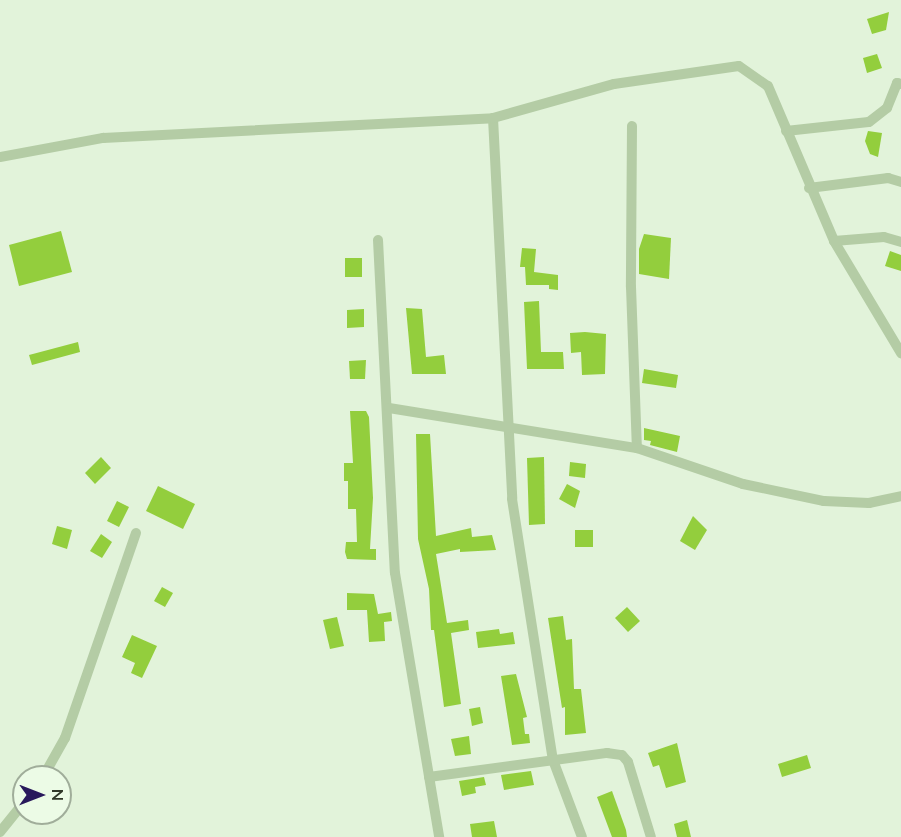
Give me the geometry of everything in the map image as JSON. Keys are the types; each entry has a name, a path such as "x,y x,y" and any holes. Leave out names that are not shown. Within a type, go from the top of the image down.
{"street":[{"path":"0,157 103,138 493,118 614,84 739,66 768,86 808,188 834,241 901,353"},
{"path":"786,131 869,122 887,108 897,83 901,84"},
{"path":"493,118 506,429 524,584 554,760 582,837"},
{"path":"632,126 631,287 637,448"},
{"path":"808,188 888,178 901,182"},
{"path":"834,241 884,237 901,242"},
{"path":"378,240 389,408 395,573 439,837"},
{"path":"389,408 506,429 637,448 742,484 824,501 869,503 901,496"},
{"path":"50,765 65,738 136,533"},
{"path":"429,777 554,760 622,755 628,762 651,837"},
{"path":"0,832 12,817"}],"building":[{"path":"889,12 886,30 872,34 867,19"},
{"path":"877,54 882,68 867,73 863,58"},
{"path":"868,131 882,133 878,157 870,154 865,141"},
{"path":"61,231 72,272 19,286 9,245"},
{"path":"644,234 671,238 669,279 639,274 639,249"},
{"path":"522,248 536,249 534,272 558,275 558,290 549,289 549,285 526,285 525,267 520,267"},
{"path":"890,251 901,255 901,271 885,266"},
{"path":"345,258 362,258 362,277 345,277"},
{"path":"539,301 541,352 563,352 564,369 527,369 524,302"},
{"path":"406,308 422,309 426,357 444,355 446,374 412,374"},
{"path":"364,309 364,327 347,328 347,310"},
{"path":"570,333 606,334 605,374 582,375 581,352 571,353"},
{"path":"78,342 80,352 32,365 29,355"},
{"path":"366,360 365,379 350,379 349,361"},
{"path":"644,369 678,375 676,388 642,383"},
{"path":"350,411 366,411 369,417 373,498 370,549 376,549 376,560 347,559 345,552 346,542 357,542 356,509 348,509 348,481 344,481 344,463 353,463"},
{"path":"644,428 680,436 677,452 650,445 651,441 644,440"},
{"path":"416,434 430,434 436,536 471,528 472,537 492,535 496,550 460,552 460,549 436,554 447,623 468,620 469,630 451,633 461,704 444,707 434,630 431,630 429,589 418,539"},
{"path":"101,457 111,468 95,484 85,473"},
{"path":"544,457 545,524 529,525 527,458"},
{"path":"570,462 586,464 585,478 569,476"},
{"path":"567,484 580,491 575,508 559,499"},
{"path":"158,486 195,504 183,529 146,511"},
{"path":"117,501 129,507 119,527 107,521"},
{"path":"693,516 707,530 695,550 680,541"},
{"path":"57,526 72,530 67,549 52,544"},
{"path":"575,530 593,530 593,547 575,547"},
{"path":"101,534 112,542 102,558 90,551"},
{"path":"162,587 173,593 165,607 154,601"},
{"path":"347,593 374,594 378,614 391,612 392,621 384,622 385,641 369,642 367,610 347,610"},
{"path":"627,607 640,621 628,632 615,618"},
{"path":"563,616 566,640 572,639 574,689 581,689 586,733 565,735 565,707 562,708 548,618"},
{"path":"337,617 344,646 330,649 323,620"},
{"path":"499,629 500,634 513,632 515,644 478,648 476,632"},
{"path":"132,635 157,646 142,678 131,673 135,663 122,657"},
{"path":"516,674 527,717 523,718 525,734 529,734 530,743 512,745 501,676"},
{"path":"480,707 483,723 472,726 469,709"},
{"path":"469,736 471,754 455,756 451,739"},
{"path":"677,743 686,782 666,788 659,765 653,767 648,753"},
{"path":"807,755 811,768 782,777 778,764"},
{"path":"531,771 534,785 504,790 501,775"},
{"path":"484,777 486,785 475,787 476,793 462,796 459,781"},
{"path":"612,791 627,837 612,837 597,797"},
{"path":"687,820 691,837 677,837 674,824"},
{"path":"494,821 497,837 472,837 470,824"}]}
